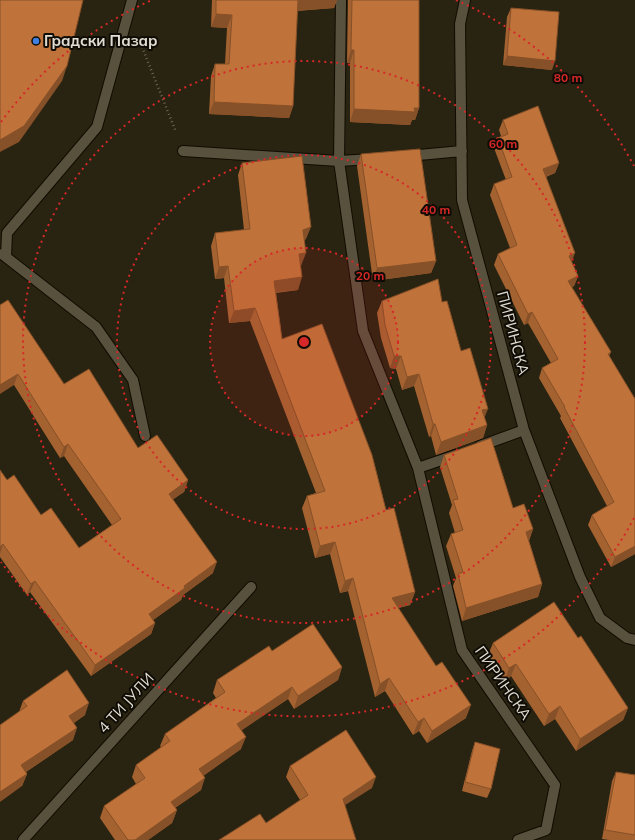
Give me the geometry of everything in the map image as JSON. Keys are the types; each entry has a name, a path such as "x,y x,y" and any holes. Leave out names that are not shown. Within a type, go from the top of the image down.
{"street":[{"path":"132,0 97,127 7,233 3,255 96,327 133,380 145,436"},
{"path":"341,0 339,161 363,331 418,468 524,430"},
{"name":"ПИРИНСКА","path":"465,0 460,24 462,200 524,430 580,577 600,618 627,638 635,640"},
{"path":"183,151 339,161 385,158"},
{"path":"400,156 462,151"},
{"name":"ПИРИНСКА","path":"418,468 462,650 555,785 546,830 518,840"},
{"name":"4 ТИ ЈУЛИ","path":"23,840 251,587"}],"path":[{"path":"128,13 183,151"}],"building":[{"name":"Градски Пазар","path":"0,0 83,0 67,66 24,126 0,140"},
{"path":"216,0 298,0 293,106 214,102 215,64 229,64 232,15 216,14"},
{"path":"352,0 419,0 419,108 414,108 415,112 354,109 354,50 351,50"},
{"path":"511,8 559,12 555,61 507,56"},
{"path":"538,106 559,163 543,169 575,253 569,256 578,276 568,281 611,352 608,354 635,399 635,546 615,557 592,515 614,502 565,407 542,368 558,359 532,312 528,314 498,254 517,245 494,184 512,177 498,138 508,134 503,120"},
{"path":"420,149 436,261 377,268 361,154"},
{"path":"302,156 311,227 303,230 306,253 299,254 302,277 274,281 282,339 322,324 372,455 386,510 394,508 415,592 392,598 436,666 442,662 471,705 432,731 424,718 418,722 389,678 380,684 353,578 345,581 335,542 320,546 307,496 325,491 255,308 234,311 228,266 219,267 215,233 250,229 242,163"},
{"path":"438,279 442,302 447,301 461,351 470,348 488,409 482,410 487,425 441,442 435,424 433,424 419,374 407,377 401,356 394,356 385,325 382,301"},
{"path":"8,300 64,384 89,369 138,448 157,435 188,480 169,494 217,562 184,586 185,588 149,614 155,623 95,665 35,581 31,584 3,544 0,547 0,470 7,480 14,475 41,515 51,508 79,548 121,519 68,444 64,447 18,374 0,385 0,305"},
{"path":"491,438 513,508 524,504 533,529 526,532 542,584 466,608 458,574 463,572 451,534 463,530 453,500 458,499 444,455"},
{"path":"554,602 578,638 581,636 628,708 580,739 560,706 549,714 516,664 509,668 493,643"},
{"path":"313,624 342,667 298,696 292,687 237,724 246,737 199,769 205,778 171,802 177,810 135,840 128,840 104,806 145,778 136,765 170,741 165,734 225,692 217,680 269,646 272,651"},
{"path":"67,670 89,703 69,716 77,728 21,765 27,774 0,792 0,725 27,706 23,701"},
{"path":"346,730 376,777 343,799 356,840 219,840 260,814 266,823 308,795 290,766"},
{"path":"475,742 500,749 491,789 465,782"},
{"path":"616,772 635,775 635,835 605,830"}],"place":[{"name":"Градски Пазар","path":"36,41"}]}
